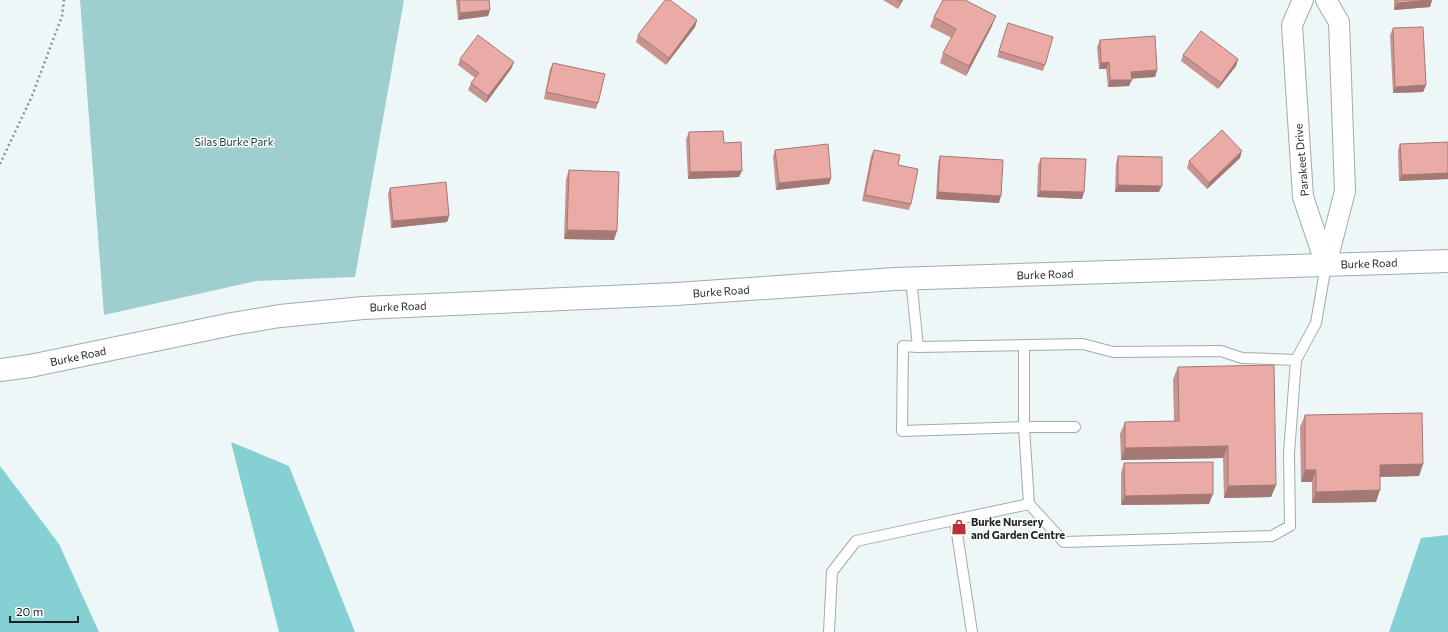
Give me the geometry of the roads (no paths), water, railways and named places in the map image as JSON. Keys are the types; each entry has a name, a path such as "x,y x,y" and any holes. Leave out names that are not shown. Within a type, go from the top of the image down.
{"street":[{"name":"Parakeet Drive","path":"1303,0 1292,25 1303,197 1326,265"},
{"path":"1326,0 1339,22 1345,191 1326,265"},
{"name":"Burke Road","path":"0,370 30,366 232,324 313,312 362,308 676,294 911,278 1448,261"}],"lane":[{"path":"1024,345 1024,427 1029,504 1064,542 1272,536 1290,526 1289,453 1296,360 1316,324 1326,265"},
{"path":"911,278 918,347"},
{"path":"1075,427 902,431 903,346 1083,344 1113,352 1221,351 1242,358 1296,360"},
{"path":"829,632 832,572 856,541 1029,504"},
{"path":"955,520 972,632"}],"place":[{"name":"Burke Nursery and Garden Centre","path":"959,527"}],"park label":[{"name":"Silas Burke Park","path":"234,141"}]}
